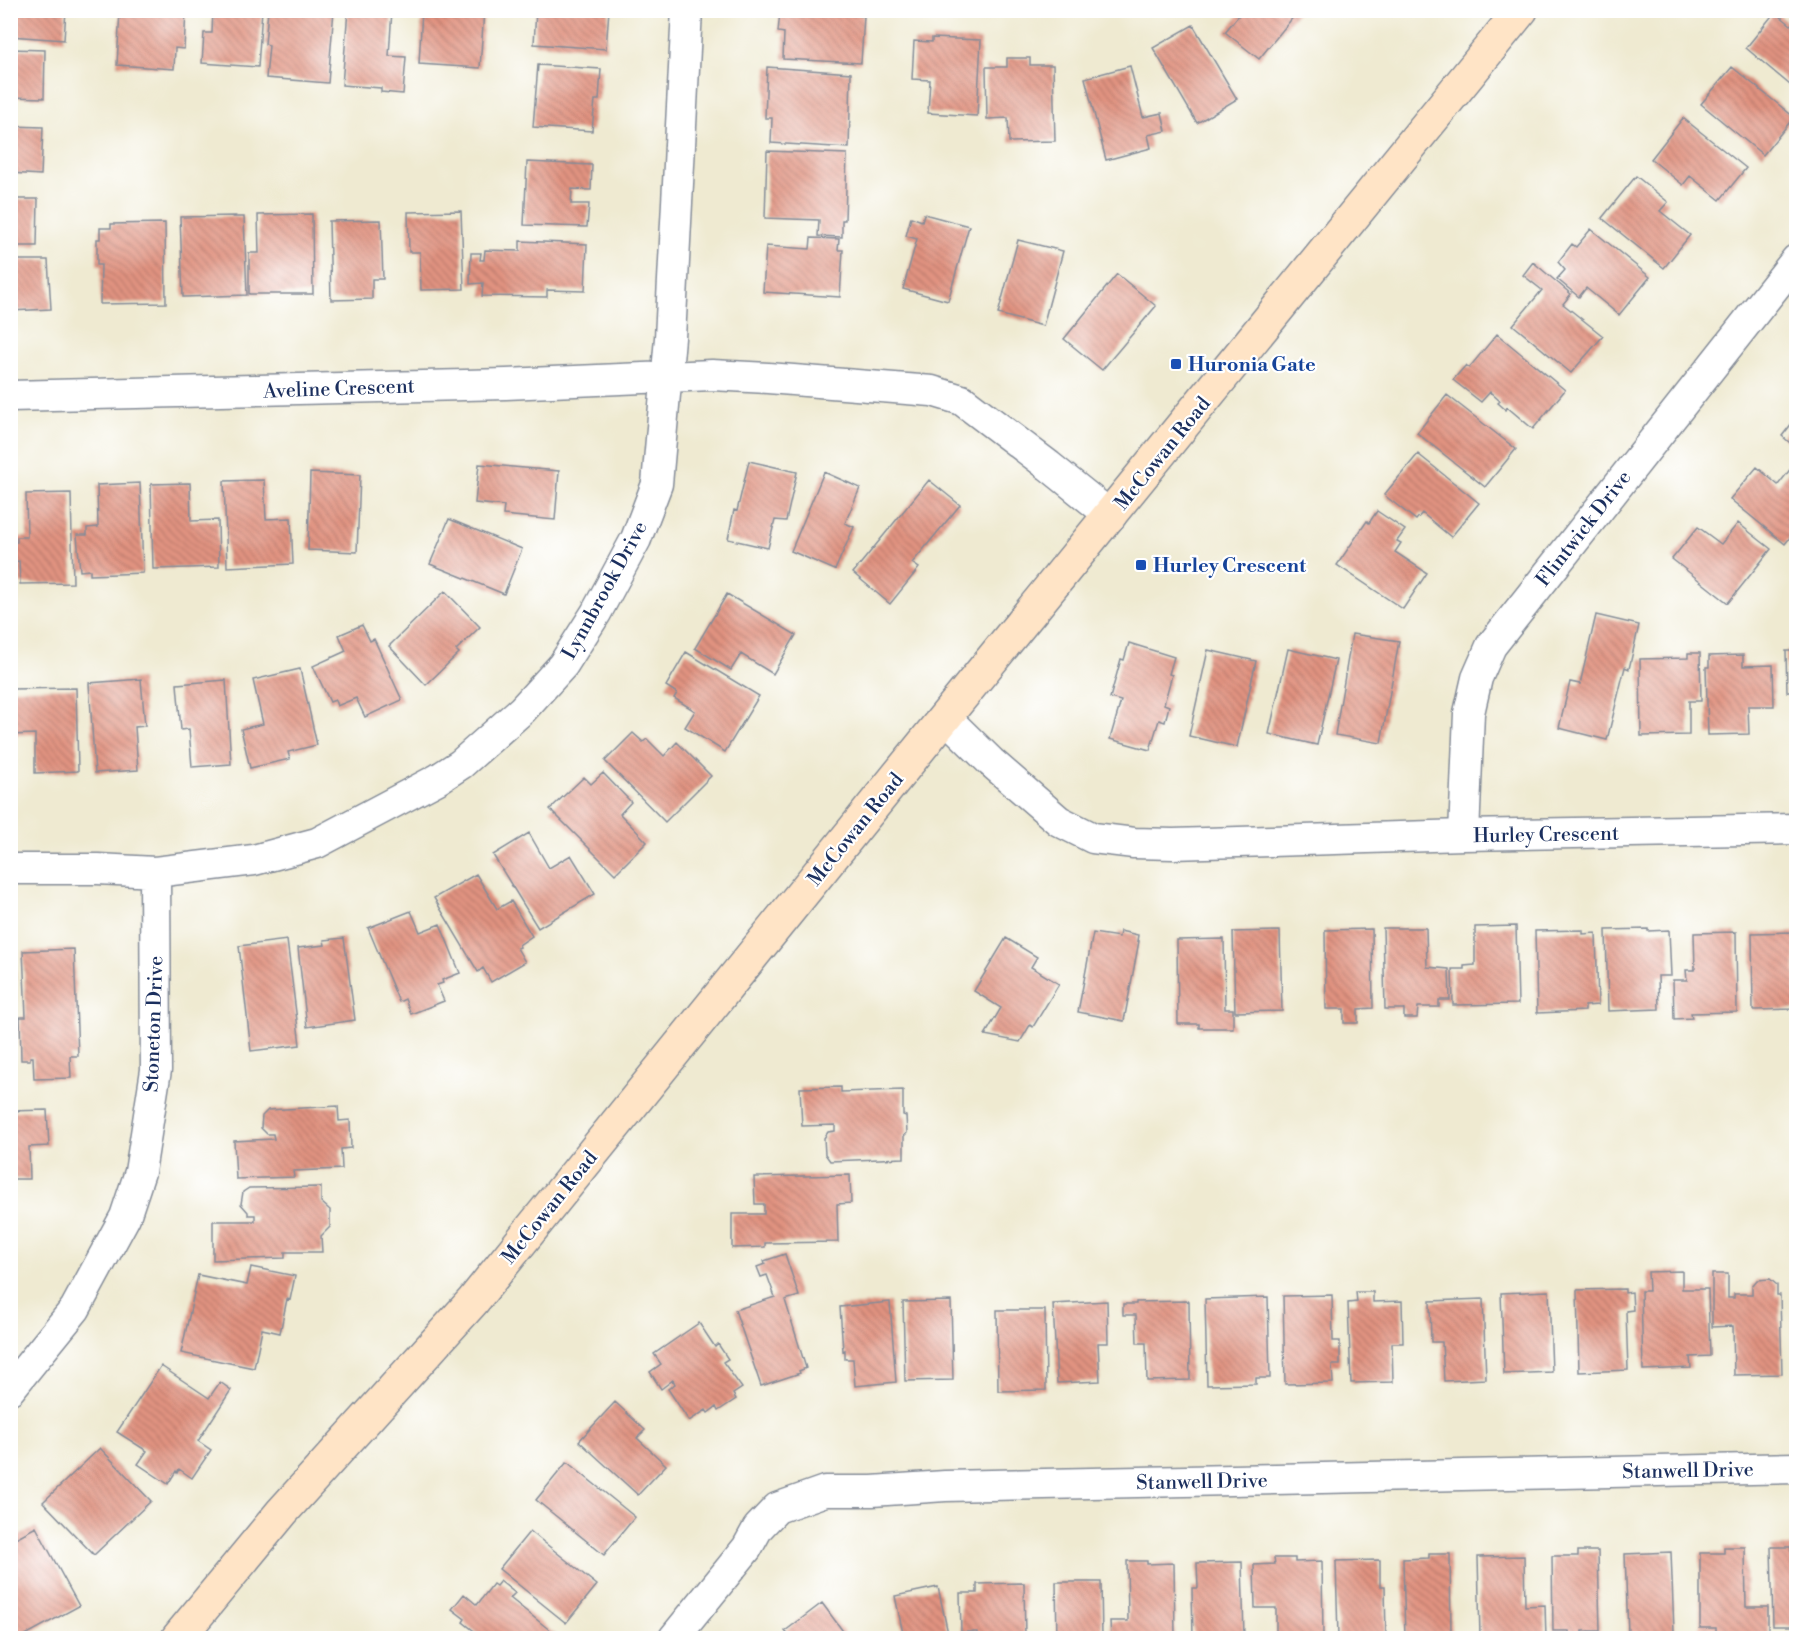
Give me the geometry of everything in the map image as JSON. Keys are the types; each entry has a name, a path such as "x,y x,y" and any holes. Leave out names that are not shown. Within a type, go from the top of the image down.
{"main road":[{"name":"McCowan Road","path":"178,1638 282,1512 473,1301 1521,10"}],"street":[{"name":"Lynnbrook Drive","path":"10,869 98,869 155,872 255,860 317,843 453,769 522,710 563,665 596,613 636,539 657,484 670,338 687,10"},
{"name":"Flintwick Drive","path":"1464,835 1469,713 1477,678 1491,646 1797,260"},
{"path":"667,377 712,375 768,378 932,392 962,400 1111,516"},
{"name":"Aveline Crescent","path":"10,396 506,384 667,377"},
{"name":"Hurley Crescent","path":"945,717 991,762 1059,821 1093,838 1134,843 1173,843 1797,829"},
{"name":"Stoneton Drive","path":"10,1389 75,1309 125,1217 140,1172 156,1070 155,872"},
{"name":"Stanwell Drive","path":"674,1638 747,1548 758,1527 777,1508 825,1491 872,1491 945,1486 1797,1468"}],"building":[{"path":"10,10 66,10 64,40 10,36"},
{"path":"120,10 186,10 184,49 175,48 174,69 117,65"},
{"path":"213,10 262,10 258,67 202,63 204,33 212,33"},
{"path":"268,10 334,10 328,83 266,78 269,45 265,44"},
{"path":"348,10 392,10 389,56 406,57 403,94 381,92 381,88 342,85"},
{"path":"422,10 484,10 480,68 419,64"},
{"path":"536,10 609,10 606,49 534,44"},
{"path":"818,10 862,10 861,16 864,16 861,63 783,59 784,33 778,32 780,12 818,14"},
{"path":"1243,10 1299,10 1259,59 1225,32"},
{"path":"1775,12 1796,29 1796,90 1746,48"},
{"path":"1193,25 1237,99 1197,123 1153,48"},
{"path":"932,38 981,40 977,116 928,113 930,80 912,79 914,41 932,42"},
{"path":"10,49 45,50 44,98 10,97"},
{"path":"1007,58 1030,58 1030,65 1053,65 1055,141 1009,142 1008,118 987,119 986,67 1007,67"},
{"path":"538,65 601,69 599,100 595,100 592,131 533,127"},
{"path":"1130,66 1143,117 1162,113 1166,131 1148,135 1151,148 1106,160 1085,78"},
{"path":"767,67 851,73 849,148 771,143 772,118 765,118"},
{"path":"1732,67 1794,117 1763,155 1701,104"},
{"path":"1683,118 1746,168 1720,200 1690,176 1683,185 1651,159"},
{"path":"10,126 43,127 41,175 10,173"},
{"path":"767,151 847,154 845,220 842,220 842,237 818,236 819,220 765,218"},
{"path":"527,162 592,165 591,190 572,189 571,204 589,204 587,227 524,225"},
{"path":"1636,176 1668,202 1660,211 1690,235 1664,268 1602,218"},
{"path":"10,199 38,199 37,246 10,246"},
{"path":"461,211 464,289 421,290 420,252 409,252 408,212"},
{"path":"312,214 313,294 249,294 249,253 259,253 258,215"},
{"path":"924,214 969,226 948,301 903,289 917,239 906,236 911,217 922,221"},
{"path":"180,217 244,217 247,295 183,297"},
{"path":"381,220 383,279 372,279 372,299 331,300 329,221"},
{"path":"165,223 166,303 100,304 101,265 97,265 97,239 100,239 100,228 111,228 111,224"},
{"path":"1591,229 1650,277 1619,315 1586,288 1579,297 1557,279 1565,270 1558,262 1572,244 1576,247"},
{"path":"811,238 839,239 838,250 843,250 840,297 763,292 766,246 810,249"},
{"path":"1018,240 1063,251 1043,326 998,314"},
{"path":"520,241 587,244 585,291 547,290 547,297 482,296 483,283 470,284 471,253 481,253 480,260 484,260 485,250 520,251"},
{"path":"10,260 48,260 51,309 10,311"},
{"path":"1533,262 1571,294 1563,304 1603,336 1571,373 1513,325 1542,290 1523,275"},
{"path":"1117,274 1156,306 1102,370 1064,339"},
{"path":"1497,334 1565,390 1533,429 1507,407 1506,410 1490,392 1481,402 1453,380 1466,365 1469,368"},
{"path":"1447,395 1516,449 1485,487 1417,433"},
{"path":"1796,418 1796,448 1782,436"},
{"path":"1418,454 1479,503 1451,537 1422,513 1416,520 1384,495"},
{"path":"749,461 797,472 786,521 775,520 768,548 728,539"},
{"path":"1796,462 1796,530 1785,544 1730,499 1757,467 1778,485"},
{"path":"479,464 559,471 555,520 503,515 504,506 475,503"},
{"path":"824,472 860,488 845,523 854,527 835,570 791,551"},
{"path":"310,473 360,475 357,552 308,550"},
{"path":"264,480 266,519 291,518 293,564 227,567 224,481"},
{"path":"929,480 960,505 912,563 919,568 890,604 853,573"},
{"path":"140,483 143,573 90,575 90,570 80,571 77,535 87,535 87,528 98,527 97,485"},
{"path":"190,483 191,521 218,520 219,567 153,569 151,484"},
{"path":"71,493 73,583 20,584 19,561 10,562 10,542 17,542 17,537 27,537 26,494"},
{"path":"1377,511 1405,530 1397,541 1401,543 1395,552 1427,573 1403,609 1337,565 1367,521 1369,523"},
{"path":"449,519 522,549 504,594 430,564"},
{"path":"1738,523 1771,549 1728,603 1672,559 1698,527 1721,544"},
{"path":"445,591 480,627 456,650 459,653 426,685 389,646"},
{"path":"727,594 796,635 773,674 741,654 731,670 695,648"},
{"path":"1596,615 1639,625 1629,669 1625,667 1607,740 1559,728 1570,682 1580,684"},
{"path":"362,625 370,641 374,639 402,700 365,717 356,698 337,706 335,700 330,702 313,666 346,651 339,635"},
{"path":"1352,634 1399,641 1381,743 1335,735"},
{"path":"1129,643 1174,657 1164,704 1169,706 1165,722 1159,720 1150,750 1110,739 1121,701 1110,698 1121,659 1124,660"},
{"path":"1288,649 1336,660 1317,745 1269,734"},
{"path":"1208,650 1256,661 1237,747 1189,736"},
{"path":"1786,651 1796,651 1796,692 1787,692"},
{"path":"686,652 759,696 725,752 685,727 695,711 674,698 677,693 666,686"},
{"path":"1688,653 1700,653 1701,701 1689,701 1689,735 1641,736 1640,659 1688,658"},
{"path":"1743,655 1743,666 1773,665 1774,706 1748,706 1749,734 1708,735 1706,667 1709,667 1709,656"},
{"path":"300,669 317,745 288,752 290,759 250,768 241,729 263,724 253,680"},
{"path":"141,679 145,726 135,727 138,770 95,773 89,683"},
{"path":"226,680 231,764 192,767 189,729 181,730 177,684"},
{"path":"76,688 78,771 35,773 35,734 10,735 10,689"},
{"path":"633,733 643,742 647,739 664,756 677,742 711,776 665,822 605,761"},
{"path":"603,773 631,802 620,814 647,842 615,874 550,809 584,777 591,784"},
{"path":"529,833 549,868 571,855 595,894 538,928 493,855"},
{"path":"476,874 497,909 511,901 532,936 517,948 525,962 491,982 483,968 478,972 434,898"},
{"path":"411,911 420,932 440,924 460,973 442,980 443,983 437,985 444,1001 411,1014 405,999 399,1002 368,928"},
{"path":"1516,926 1518,1004 1453,1005 1452,969 1464,969 1464,966 1475,965 1475,927"},
{"path":"1383,928 1426,928 1427,967 1449,969 1450,1000 1439,1000 1439,1007 1418,1007 1417,1018 1404,1018 1404,1009 1385,1009"},
{"path":"1372,929 1373,1008 1358,1009 1358,1023 1344,1023 1344,1009 1326,1009 1325,930"},
{"path":"1648,929 1648,931 1669,930 1671,976 1658,976 1659,1009 1608,1011 1606,930"},
{"path":"1583,930 1583,934 1596,933 1598,1005 1585,1006 1585,1011 1537,1013 1535,931"},
{"path":"1120,931 1138,935 1137,941 1139,941 1124,1021 1078,1012 1093,933 1119,937"},
{"path":"1280,931 1282,1011 1235,1012 1233,932"},
{"path":"1736,932 1737,1012 1691,1013 1692,1018 1674,1019 1673,980 1687,980 1686,970 1695,970 1694,933"},
{"path":"1795,932 1796,1009 1753,1010 1752,933"},
{"path":"344,938 355,1020 307,1027 298,948 325,945 324,940"},
{"path":"1006,938 1037,957 1031,967 1059,984 1033,1027 1030,1025 1020,1042 985,1035 1001,1008 974,991"},
{"path":"1224,939 1225,1009 1233,1009 1233,1028 1199,1028 1199,1024 1178,1024 1177,940"},
{"path":"287,940 300,1045 251,1051 239,946"},
{"path":"74,949 78,1056 70,1056 71,1078 34,1079 33,1057 30,1057 30,1060 21,1060 20,1017 26,1017 23,951"},
{"path":"10,962 15,962 16,1002 10,1002"},
{"path":"841,1087 841,1092 903,1090 903,1115 906,1116 907,1133 904,1136 904,1158 830,1161 825,1154 824,1138 828,1132 835,1131 835,1125 802,1126 800,1088"},
{"path":"338,1106 339,1121 350,1120 351,1148 341,1149 342,1169 293,1171 294,1177 236,1179 234,1141 274,1139 273,1134 267,1134 261,1128 262,1116 268,1110"},
{"path":"47,1110 49,1146 29,1147 30,1179 10,1179 10,1111"},
{"path":"850,1175 851,1203 837,1204 838,1242 765,1243 765,1247 732,1248 732,1214 764,1214 764,1204 755,1204 754,1177"},
{"path":"321,1187 321,1202 330,1210 330,1227 321,1236 322,1252 285,1252 285,1258 213,1260 213,1221 255,1221 255,1215 248,1215 241,1204 243,1192 249,1188"},
{"path":"785,1254 799,1296 785,1300 806,1368 799,1371 800,1373 761,1386 735,1310 775,1297 767,1275 761,1277 757,1267 765,1264 764,1261"},
{"path":"251,1267 295,1276 290,1300 287,1299 280,1333 262,1329 254,1368 181,1353 198,1275 247,1285"},
{"path":"1682,1271 1682,1289 1708,1289 1710,1356 1690,1357 1691,1368 1643,1370 1641,1291 1649,1291 1648,1272"},
{"path":"1712,1274 1728,1274 1728,1298 1734,1298 1734,1294 1752,1294 1752,1286 1757,1280 1770,1279 1777,1285 1777,1295 1780,1295 1782,1374 1734,1375 1733,1326 1712,1327"},
{"path":"1793,1282 1796,1282 1796,1362 1794,1362"},
{"path":"1625,1289 1625,1293 1632,1292 1633,1310 1626,1311 1628,1370 1579,1372 1577,1290"},
{"path":"1549,1291 1552,1372 1504,1374 1501,1293"},
{"path":"1356,1292 1373,1292 1373,1302 1402,1301 1403,1343 1392,1343 1393,1382 1351,1383 1348,1303 1357,1302"},
{"path":"1332,1295 1333,1341 1340,1341 1340,1365 1332,1365 1333,1383 1285,1384 1283,1296"},
{"path":"1268,1297 1270,1378 1256,1378 1256,1384 1207,1385 1205,1299"},
{"path":"1483,1299 1486,1379 1444,1381 1442,1342 1431,1342 1430,1301"},
{"path":"951,1301 953,1380 905,1381 903,1302"},
{"path":"1107,1301 1108,1343 1098,1343 1100,1381 1057,1383 1053,1304"},
{"path":"1189,1301 1190,1380 1147,1381 1146,1343 1137,1343 1136,1315 1123,1315 1123,1304"},
{"path":"890,1302 896,1382 855,1386 853,1359 845,1359 845,1350 843,1351 840,1307"},
{"path":"997,1310 1045,1310 1046,1390 998,1391"},
{"path":"699,1323 715,1347 718,1344 728,1359 723,1362 742,1388 733,1394 736,1399 718,1411 716,1407 708,1413 706,1410 689,1421 668,1389 675,1384 673,1380 661,1389 650,1372 661,1364 654,1354"},
{"path":"161,1366 209,1398 220,1382 231,1390 198,1441 211,1450 192,1478 179,1469 168,1484 138,1464 147,1451 117,1432"},
{"path":"615,1402 645,1430 637,1438 666,1465 638,1495 579,1441"},
{"path":"100,1448 151,1501 94,1555 43,1502"},
{"path":"567,1462 635,1517 604,1555 536,1500"},
{"path":"36,1527 79,1606 20,1638 12,1638 10,1635 10,1541"},
{"path":"530,1531 597,1585 566,1623 499,1569"},
{"path":"1724,1547 1745,1547 1746,1607 1768,1607 1768,1638 1716,1638 1716,1628 1700,1628 1700,1553 1724,1553"},
{"path":"1771,1547 1791,1547 1791,1551 1796,1550 1796,1626 1773,1626"},
{"path":"1578,1551 1598,1551 1600,1631 1583,1631 1583,1638 1570,1638 1569,1631 1553,1631 1552,1556 1578,1556"},
{"path":"1671,1552 1674,1632 1628,1633 1625,1554"},
{"path":"1429,1554 1450,1554 1451,1638 1405,1638 1403,1559 1429,1558"},
{"path":"1524,1556 1525,1606 1545,1605 1546,1638 1480,1637 1478,1557"},
{"path":"1274,1558 1295,1558 1295,1562 1322,1561 1323,1638 1276,1638 1276,1608 1255,1608 1254,1565 1275,1564"},
{"path":"1380,1560 1380,1586 1385,1586 1386,1638 1338,1638 1336,1561"},
{"path":"1127,1561 1147,1561 1147,1564 1174,1563 1175,1638 1111,1638 1110,1621 1128,1621"},
{"path":"1242,1562 1244,1638 1193,1638 1192,1588 1198,1588 1197,1563"},
{"path":"500,1581 515,1593 510,1598 557,1636 555,1638 483,1638 463,1622 465,1619 452,1609 464,1594 477,1605 493,1584 496,1586"},
{"path":"1056,1582 1101,1582 1102,1638 1057,1638"},
{"path":"1024,1583 1025,1638 977,1638 977,1632 961,1632 960,1593 977,1593 977,1584"},
{"path":"938,1587 949,1638 904,1638 895,1596"},
{"path":"822,1603 848,1638 791,1638 785,1631"}],"place":[{"name":"Huronia Gate","path":"1176,364"},
{"name":"Hurley Crescent","path":"1141,565"}]}
